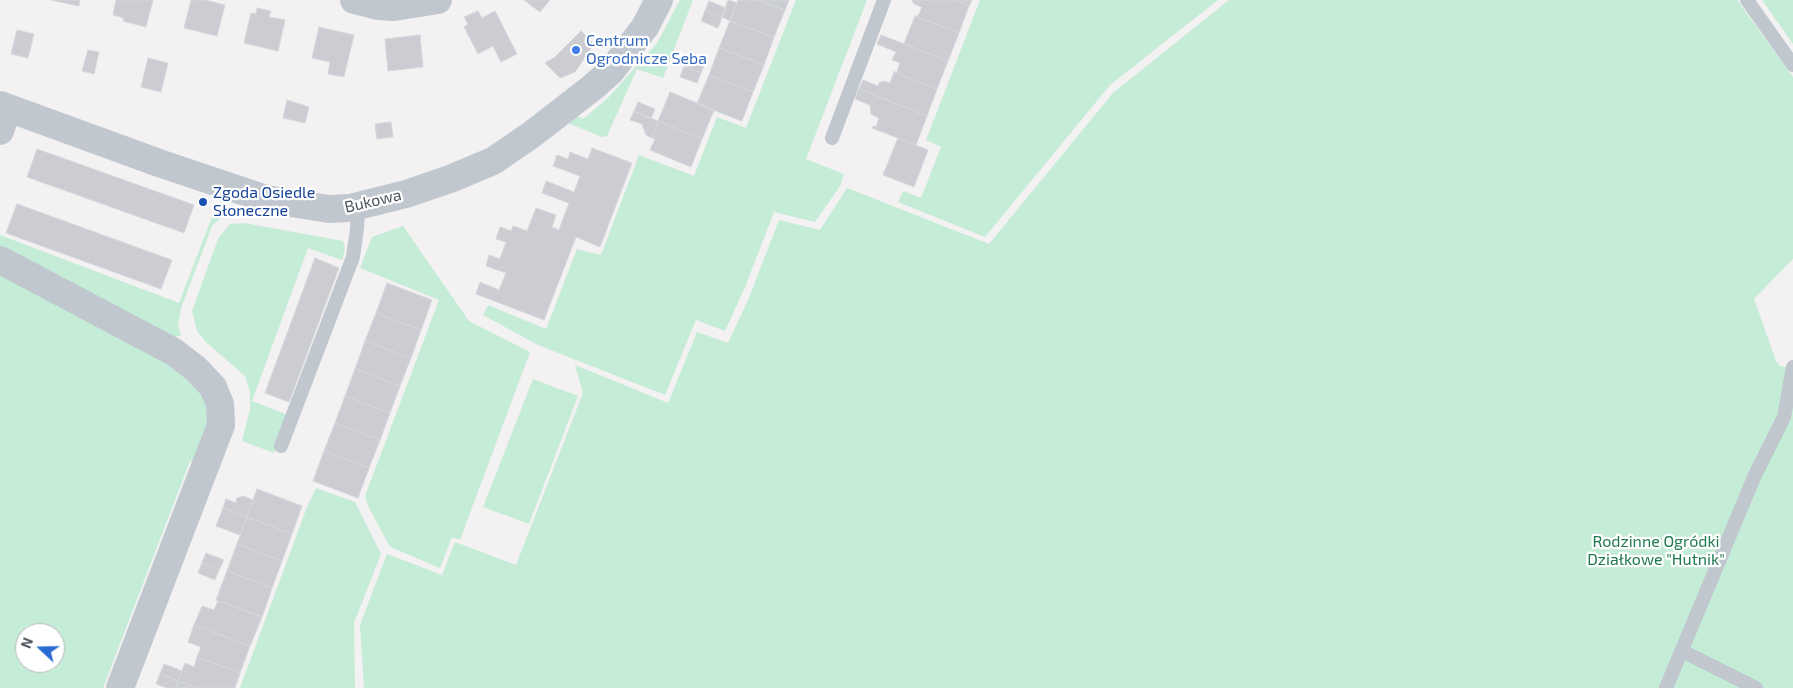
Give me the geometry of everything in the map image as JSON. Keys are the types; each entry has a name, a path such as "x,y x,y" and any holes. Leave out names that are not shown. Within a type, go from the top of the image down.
{"street":[{"path":"354,0 378,6 394,7 438,0"},
{"name":"Bukowa","path":"3,115 159,163 266,199 329,210 358,206 406,194 450,179 493,161 531,135 611,71 644,27 659,0"},
{"path":"0,260 174,352 196,369 213,387 220,404 221,425 120,688"}],"lane":[{"path":"832,138 884,0"},
{"path":"1747,0 1793,65"},
{"path":"281,446 353,257 358,229 358,206"},
{"path":"1666,688 1755,475 1784,417 1793,367"},
{"path":"1682,651 1756,688"}],"green space":[{"path":"680,0 693,0 663,78 637,69 607,136 602,137 563,121 572,114 583,119 608,98 657,43"},
{"path":"796,0 867,0 806,159 844,174 840,186 815,222 774,212 745,287 725,331 696,320 665,395 538,345 483,315 488,305 546,329 577,249 601,255 639,155 694,176 717,117 746,128"},
{"path":"980,0 1218,0 1110,85 985,237 898,202 903,191 921,198 941,147 926,140"},
{"name":"Rodzinne Ogródki Działkowe \"Hutnik\"","path":"1229,0 1737,0 1793,77 1793,259 1754,299 1776,361 1780,366 1793,368 1793,688 364,688 360,625 387,554 442,575 455,542 516,565 583,393 575,365 668,403 697,332 728,343 748,300 779,220 820,230 847,188 989,244 1113,93"},
{"path":"1762,0 1793,0 1793,44"},
{"path":"215,209 226,213 212,226 181,308 178,325 181,335 174,337 0,247 0,235 179,303"},
{"path":"244,223 343,241 345,249 342,260 308,248 252,401 288,415 274,453 242,441 250,410 250,392 245,376 206,342 197,331 192,311 218,239 230,224"},
{"path":"403,226 469,321 530,352 460,540 452,537 440,568 390,547 368,506 365,496 439,300 360,268 372,237"},
{"path":"0,269 170,357 213,405 202,462 190,461 103,688 0,688"},
{"path":"533,379 578,396 529,524 483,507"},
{"path":"316,488 355,502 381,554 354,623 355,688 240,688 307,507"}],"building":[{"path":"51,0 80,0 79,6"},
{"path":"116,0 153,0 146,27 123,21 124,18 113,15"},
{"path":"191,0 205,0 225,5 217,36 184,28"},
{"path":"524,0 550,0 540,12"},
{"path":"728,0 737,3 730,21 722,17"},
{"path":"738,0 758,0 785,10 774,37 730,21"},
{"path":"758,0 789,0 785,10"},
{"path":"912,0 954,0 969,6 959,33 915,16 918,16 922,7 914,4"},
{"path":"954,0 972,0 969,6"},
{"path":"709,1 726,8 722,17 705,11"},
{"path":"257,8 271,11 269,17 285,20 278,51 244,43 251,13 256,14"},
{"path":"478,11 482,18 495,11 517,54 501,62 493,46 478,54 464,27 468,24 464,17"},
{"path":"705,11 722,17 718,28 701,21"},
{"path":"915,16 959,33 948,61 904,44"},
{"path":"730,21 774,37 764,65 719,48"},
{"path":"319,27 354,35 344,77 328,74 330,62 312,58"},
{"path":"17,30 34,34 28,58 11,54"},
{"name":"Centrum Ogrodnicze Seba","path":"581,31 594,44 575,72 560,78 545,63 555,57"},
{"path":"420,35 423,67 388,71 385,39"},
{"path":"881,35 948,61 937,89 894,72 897,72 900,63 892,60 896,52 877,44"},
{"path":"719,48 764,65 753,92 709,75"},
{"path":"88,50 99,52 94,74 82,71"},
{"path":"688,56 705,63 701,73 684,66"},
{"path":"148,58 168,63 161,92 141,87"},
{"path":"684,66 701,73 697,83 680,77"},
{"path":"894,72 937,89 927,116 859,89 863,80 878,86 879,83 884,81 890,83"},
{"path":"709,75 753,92 742,121 697,104"},
{"path":"859,89 927,116 916,145 872,128 873,126 876,127 879,118 871,114 870,105 855,99"},
{"path":"670,92 714,110 702,139 658,121"},
{"path":"287,100 309,107 305,123 283,118"},
{"path":"638,102 655,109 651,119 634,111"},
{"path":"634,111 658,121 652,138 646,135 642,124 630,120"},
{"path":"658,121 702,139 691,167 650,150 655,139 652,138"},
{"path":"391,122 393,137 377,139 375,124"},
{"path":"898,138 928,150 914,187 883,175"},
{"path":"592,148 632,163 600,247 576,237 544,320 476,294 480,282 499,290 506,273 486,266 489,255 500,259 506,242 496,239 500,227 511,231 513,226 527,231 536,208 556,215 552,227 559,230 569,203 542,193 546,181 574,192 580,176 553,166 557,155 568,159 570,152 588,159"},
{"path":"37,149 194,205 184,233 27,177"},
{"path":"17,204 172,260 161,289 6,233"},
{"path":"315,258 339,268 289,402 265,393"},
{"path":"387,283 432,300 421,330 376,313"},
{"path":"376,313 421,330 411,358 365,341"},
{"path":"365,341 411,358 400,386 355,369"},
{"path":"355,369 400,386 390,413 345,396"},
{"path":"345,396 390,413 380,440 335,423"},
{"path":"335,423 380,440 369,468 324,451"},
{"path":"324,451 369,468 358,498 313,481"},
{"path":"257,489 302,506 292,534 247,517"},
{"path":"243,496 253,500 247,517 223,508 226,499 236,503 237,498"},
{"path":"223,508 247,517 240,535 216,526"},
{"path":"247,517 292,534 282,561 237,544"},
{"path":"237,544 282,561 272,588 227,571"},
{"path":"206,553 224,560 219,570 202,563"},
{"path":"202,563 219,570 215,580 198,573"},
{"path":"227,571 272,588 262,617 216,600"},
{"path":"218,601 262,617 250,646 194,625 202,606 214,610"},
{"path":"194,625 250,646 240,673 197,657 201,647 188,642"},
{"path":"197,657 240,673 235,688 198,688 178,681 185,663 194,667"},
{"path":"164,664 182,671 178,681 160,674"},
{"path":"160,674 178,681 176,688 167,688 156,684"},
{"path":"178,681 198,688 176,688"}],"place":[{"name":"Centrum Ogrodnicze Seba","path":"576,50"},
{"name":"Zgoda Osiedle Słoneczne","path":"203,202"}]}
